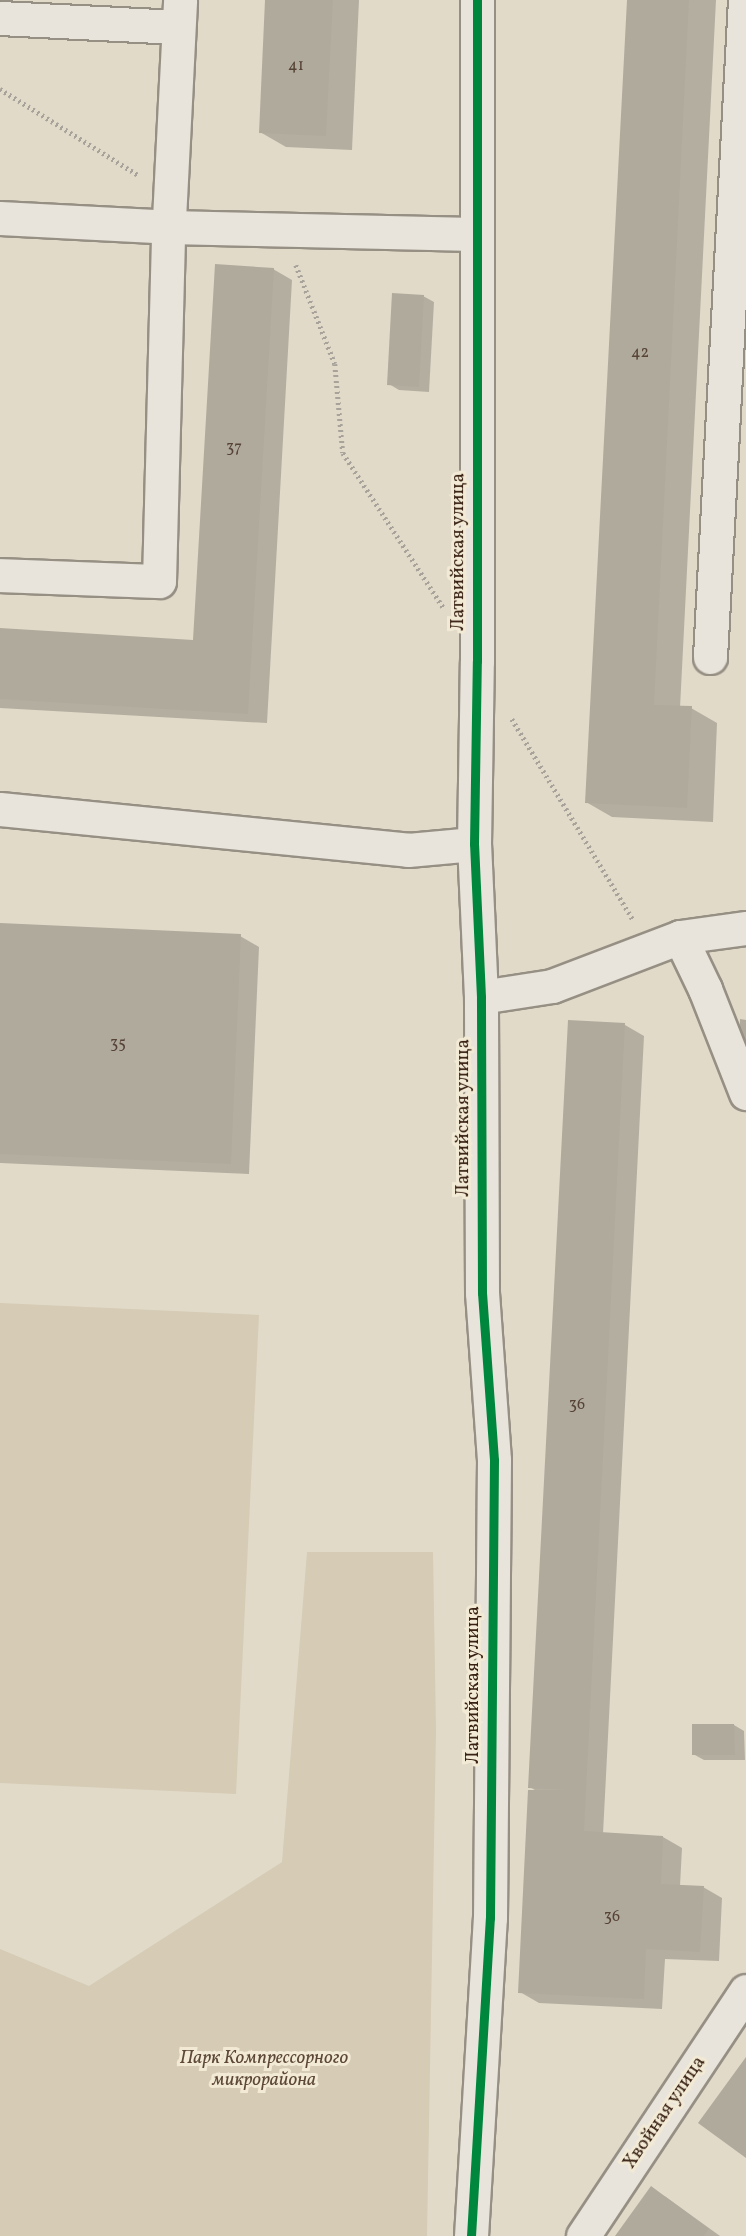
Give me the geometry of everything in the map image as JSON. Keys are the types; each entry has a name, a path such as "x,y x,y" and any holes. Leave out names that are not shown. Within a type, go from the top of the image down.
{"street":[{"name":"Латвийская улица","path":"471,2236 490,1904 494,1460 482,1293 481,997 474,844 477,661 474,234 477,0"},
{"path":"710,657 745,0"},
{"path":"0,18 112,12 179,14 159,581 0,575"},
{"path":"0,218 170,212 474,234"},
{"path":"0,808 408,850 474,844"},
{"path":"481,997 552,986 665,943 746,928"},
{"path":"665,943 705,989 746,1093"},
{"name":"Хвойная улица","path":"583,2236 746,1991"}],"path":[{"path":"0,89 170,212"},
{"path":"293,257 335,364 343,453 447,615"},
{"path":"505,707 665,943"}],"green space":[{"path":"0,1303 259,1315 236,1794 0,1783"},
{"name":"Парк Компрессорного микрорайона","path":"307,1552 433,1552 436,1730 427,2236 0,2236 0,1949 89,1986 282,1862"}],"building":[{"path":"265,0 333,0 326,136 259,133"},
{"path":"627,0 689,0 654,705 692,706 687,808 585,803"},
{"path":"215,264 274,268 248,714 0,699 0,628 193,640"},
{"path":"392,293 424,295 419,387 387,385"},
{"path":"0,923 241,934 231,1164 0,1154"},
{"path":"740,1019 746,1020 746,1084 738,1083"},
{"path":"568,1020 625,1023 584,1831 663,1836 661,1884 704,1886 700,1952 646,1949 644,1999 518,1993 528,1790 569,1790 528,1788"},
{"path":"692,1724 734,1724 735,1755 692,1755"},
{"path":"746,2057 746,2158 698,2123"},
{"path":"651,2186 709,2229 704,2236 615,2236"}],"cycle path":[{"path":"471,2236 490,1918 494,1460 482,1293 481,997 474,844 477,661 477,0"}]}
